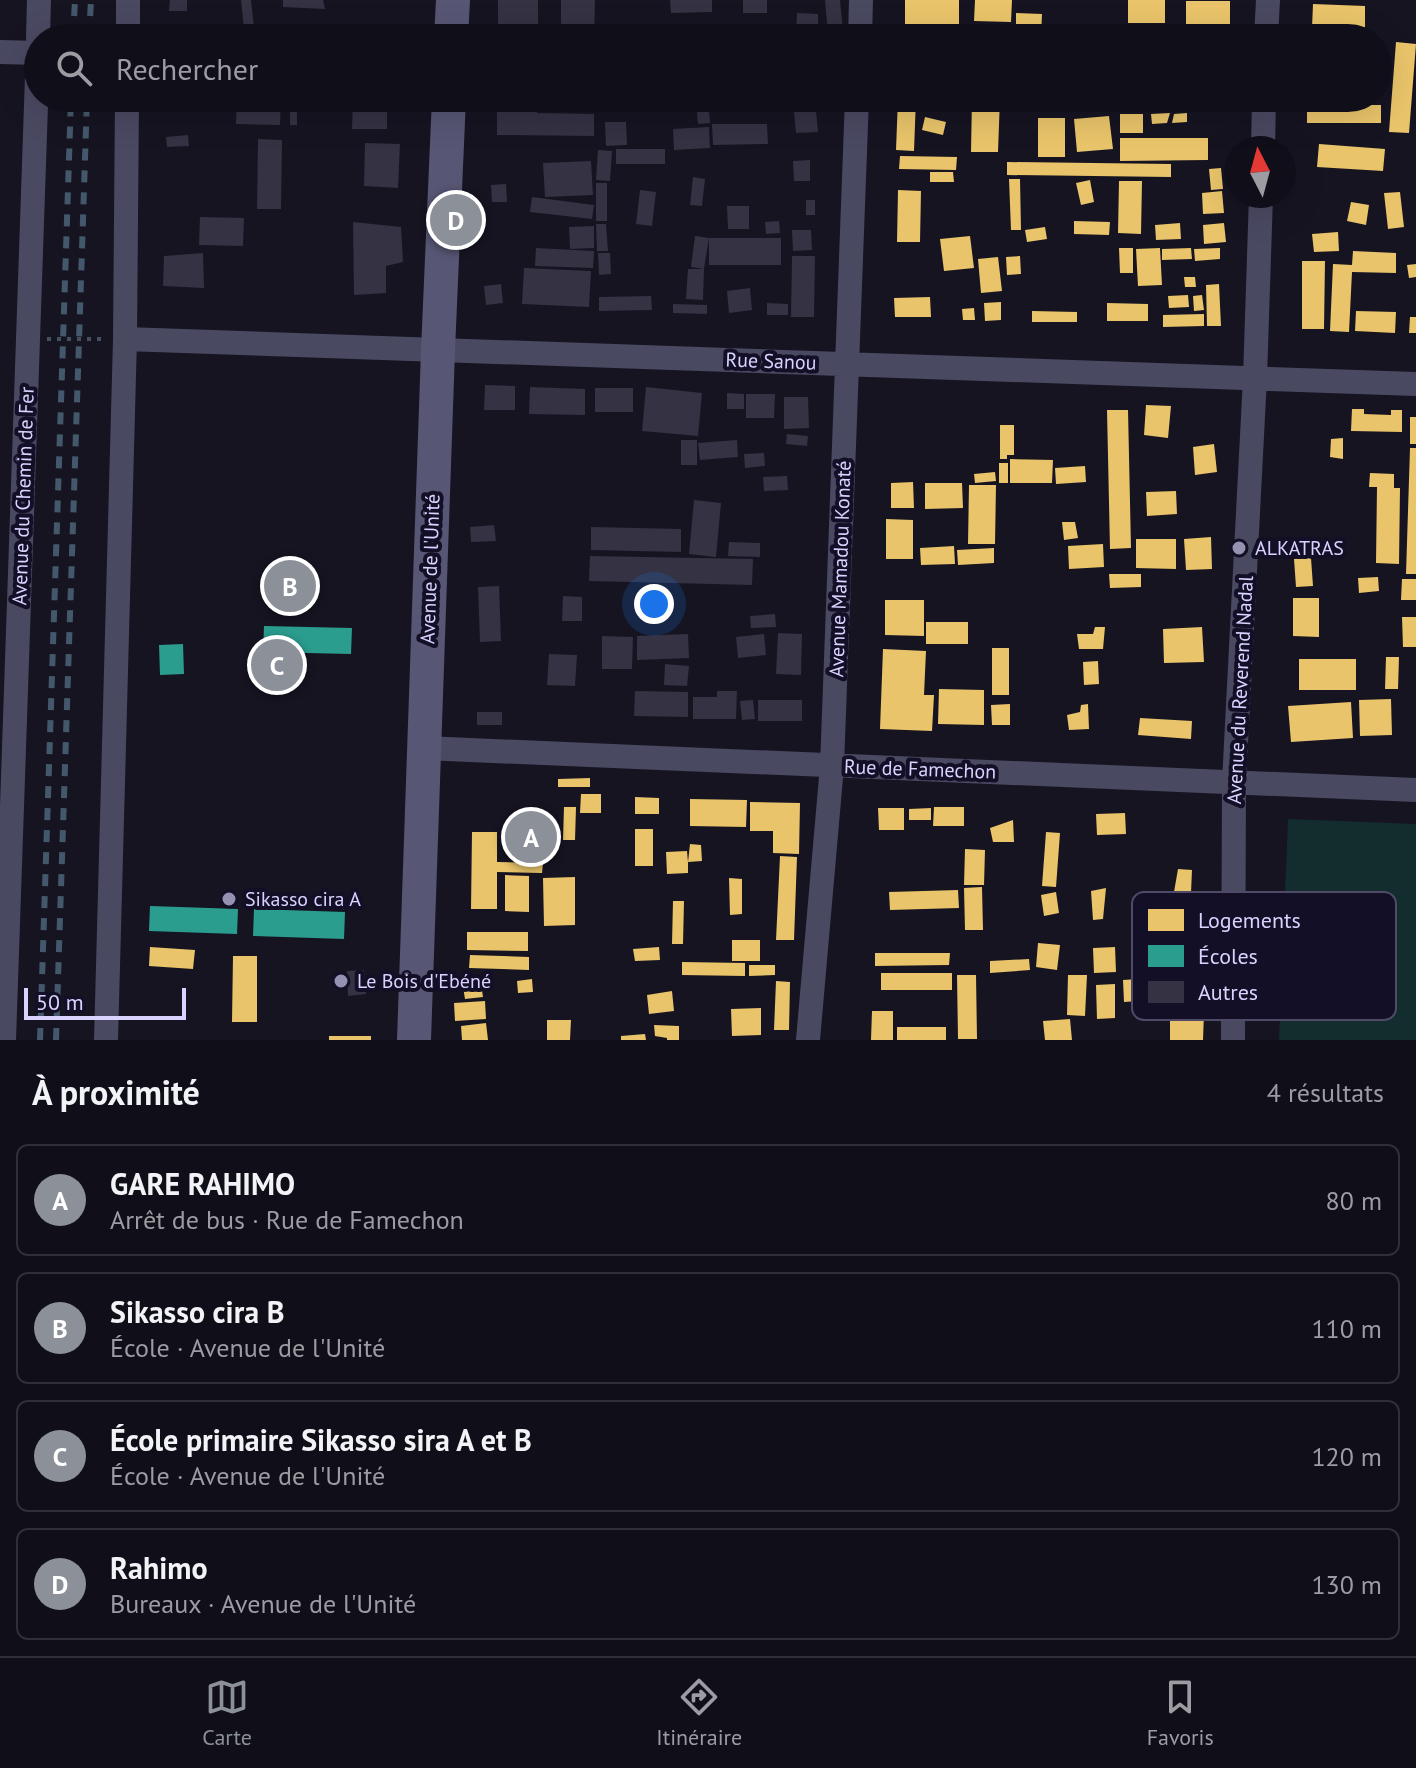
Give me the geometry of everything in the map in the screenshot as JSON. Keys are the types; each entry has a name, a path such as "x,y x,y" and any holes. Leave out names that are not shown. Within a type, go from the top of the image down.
{"street":[{"path":"38,24 39,0"},
{"path":"128,0 128,24"},
{"path":"452,24 453,0"},
{"path":"860,24 861,0"},
{"path":"1267,24 1268,0"},
{"path":"0,52 24,53"},
{"name":"Avenue du Chemin de Fer","path":"4,1040 36,112"},
{"path":"106,1040 125,339 127,112"},
{"name":"Avenue de l'Unité","path":"414,1040 448,112"},
{"name":"Avenue Mamadou Konaté","path":"808,1040 832,766 856,112"},
{"path":"1263,136 1264,112"},
{"name":"Avenue du Reverend Nadal","path":"1234,892 1234,782 1261,208"},
{"name":"Rue Sanou","path":"125,339 1416,384"},
{"name":"Rue de Famechon","path":"424,748 1416,790"},
{"name":"Avenue du Reverend Nadal","path":"1233,1020 1233,1040"}],"path":[{"path":"28,338 125,339"}],"green space":[{"path":"1288,819 1416,824 1416,1040 1279,1040 1280,1020 1396,1020 1396,892 1285,892"}],"building: Logements":[{"path":"905,0 959,0 959,24 905,24"},
{"path":"975,0 1012,0 1011,22 974,21"},
{"path":"1128,0 1165,0 1165,23 1128,23"},
{"path":"1186,1 1230,1 1230,24 1186,24"},
{"path":"1313,4 1365,6 1365,24 1312,24"},
{"path":"1016,13 1042,14 1042,24 1016,24"},
{"path":"1396,42 1416,44 1409,133 1389,132"},
{"path":"897,112 915,112 914,151 896,150"},
{"path":"972,112 999,112 998,152 971,152"},
{"path":"1307,112 1381,112 1381,123 1307,123"},
{"path":"1170,113 1167,123 1152,124 1151,114"},
{"path":"1187,113 1187,122 1172,123 1174,114"},
{"path":"1120,114 1143,114 1143,133 1120,133"},
{"path":"1109,116 1113,149 1077,152 1074,119"},
{"path":"925,117 946,122 943,135 922,130"},
{"path":"1038,118 1065,118 1065,157 1038,157"},
{"path":"1120,138 1208,138 1208,160 1120,161"},
{"path":"1319,144 1385,149 1383,171 1317,167"},
{"path":"900,156 957,157 956,170 899,169"},
{"path":"1007,162 1171,164 1171,177 1007,175"},
{"path":"1221,168 1223,189 1211,190 1209,169"},
{"path":"930,172 953,172 954,182 930,182"},
{"path":"1009,179 1020,179 1021,230 1011,230"},
{"path":"1090,180 1094,202 1081,205 1076,183"},
{"path":"1119,181 1142,181 1141,234 1118,233"},
{"path":"898,190 921,191 920,242 897,242"},
{"path":"1222,191 1224,213 1203,214 1202,193"},
{"path":"1400,192 1404,227 1388,229 1384,193"},
{"path":"1351,202 1369,205 1366,225 1347,221"},
{"path":"1074,221 1110,222 1109,235 1074,234"},
{"path":"1180,223 1181,239 1156,240 1155,225"},
{"path":"1224,223 1226,242 1204,244 1203,225"},
{"path":"1045,227 1047,239 1027,242 1025,230"},
{"path":"1338,232 1339,251 1314,252 1312,234"},
{"path":"970,236 974,268 944,271 940,239"},
{"path":"1119,248 1133,248 1133,273 1120,273"},
{"path":"1160,248 1162,285 1138,286 1136,249"},
{"path":"1191,248 1192,259 1162,260 1162,249"},
{"path":"1220,248 1220,259 1195,261 1194,249"},
{"path":"1353,251 1396,253 1396,273 1352,272 1349,332 1330,331 1333,264 1352,265"},
{"path":"1020,256 1021,274 1007,275 1006,257"},
{"path":"998,257 1002,291 981,293 978,259"},
{"path":"1302,261 1325,261 1324,329 1302,329"},
{"path":"1416,264 1416,277 1409,278 1407,265"},
{"path":"1184,277 1195,277 1196,287 1185,287"},
{"path":"1219,284 1221,326 1207,326 1206,285"},
{"path":"1188,295 1189,307 1169,308 1168,296"},
{"path":"1202,295 1204,310 1194,311 1193,296"},
{"path":"930,297 931,317 895,317 894,298"},
{"path":"1001,302 1001,320 985,321 984,303"},
{"path":"1107,303 1148,304 1148,321 1107,321"},
{"path":"974,308 975,320 963,320 962,309"},
{"path":"1032,311 1077,312 1077,322 1032,322"},
{"path":"1356,311 1396,312 1395,333 1355,331"},
{"path":"1204,314 1204,326 1163,327 1163,315"},
{"path":"1410,317 1416,317 1416,333 1409,333"},
{"path":"1146,405 1171,406 1168,438 1144,435"},
{"path":"1352,409 1364,409 1364,414 1391,415 1391,410 1402,410 1402,432 1351,431"},
{"path":"1107,410 1128,410 1131,548 1110,549"},
{"path":"1410,417 1416,417 1416,444 1410,444"},
{"path":"1000,425 1014,425 1014,455 1007,455 1007,459 1000,459"},
{"path":"1343,438 1343,459 1330,457 1331,439"},
{"path":"1214,444 1217,472 1195,475 1193,447"},
{"path":"1410,448 1416,448 1416,574 1406,574"},
{"path":"1010,459 1053,460 1052,483 1010,483"},
{"path":"999,463 1008,463 1008,483 999,483"},
{"path":"1085,466 1086,482 1056,484 1055,468"},
{"path":"995,472 996,481 975,483 974,474"},
{"path":"1370,473 1394,474 1394,488 1400,488 1399,564 1376,563 1377,487 1369,487"},
{"path":"913,482 914,508 891,508 891,483"},
{"path":"925,483 962,483 963,508 925,509"},
{"path":"969,485 996,485 995,544 968,544"},
{"path":"1176,491 1177,514 1147,516 1146,492"},
{"path":"886,519 913,520 913,559 886,559"},
{"path":"1062,522 1075,522 1078,538 1064,540"},
{"path":"1211,537 1212,569 1186,570 1184,539"},
{"path":"1136,539 1176,539 1176,569 1136,568"},
{"path":"1103,544 1104,567 1069,569 1068,546"},
{"path":"954,546 955,564 921,565 920,548"},
{"path":"994,548 994,563 958,565 957,550"},
{"path":"1311,558 1313,586 1296,587 1294,559"},
{"path":"1109,574 1141,574 1141,587 1110,588"},
{"path":"1378,577 1379,591 1359,593 1358,578"},
{"path":"1402,579 1416,579 1416,600 1401,600"},
{"path":"1293,598 1319,598 1319,637 1293,636"},
{"path":"885,600 924,600 924,636 885,635"},
{"path":"1402,617 1416,617 1416,647 1403,647"},
{"path":"926,622 968,622 968,644 926,644"},
{"path":"1095,627 1105,627 1103,649 1079,649 1077,634 1093,634"},
{"path":"1202,627 1204,662 1164,663 1163,629"},
{"path":"992,648 1009,648 1009,695 992,695"},
{"path":"883,649 926,651 924,695 934,695 932,731 880,729"},
{"path":"1386,657 1399,657 1398,689 1385,689"},
{"path":"1299,659 1356,659 1356,690 1299,690"},
{"path":"1098,661 1099,684 1084,685 1083,662"},
{"path":"939,689 984,690 984,725 938,724"},
{"path":"1391,699 1392,735 1360,736 1359,700"},
{"path":"1351,702 1353,738 1291,742 1288,706"},
{"path":"1010,704 1010,725 992,725 991,705"},
{"path":"1088,704 1089,729 1069,730 1067,715 1080,712 1081,705"},
{"path":"1140,718 1192,721 1191,739 1138,735"},
{"path":"590,778 590,787 558,787 558,779"},
{"path":"581,794 601,794 601,813 580,813"},
{"path":"635,797 659,798 659,814 635,814"},
{"path":"690,799 747,800 746,827 690,826"},
{"path":"750,802 800,803 799,854 773,853 773,831 750,831"},
{"path":"564,807 576,807 575,840 563,840"},
{"path":"934,807 964,807 964,826 933,826"},
{"path":"878,808 904,808 904,830 879,830"},
{"path":"931,808 931,820 909,820 909,809"},
{"path":"1125,813 1126,834 1097,835 1096,814"},
{"path":"1013,820 1014,842 993,842 990,828"},
{"path":"635,829 653,829 653,866 635,866"},
{"path":"472,832 497,832 497,862 543,863 542,873 497,872 497,909 471,909"},
{"path":"1046,832 1060,833 1056,887 1042,886"},
{"path":"690,844 701,845 702,861 688,862"},
{"path":"965,849 985,850 984,885 964,885"},
{"path":"687,851 688,873 667,874 666,852"},
{"path":"780,856 797,857 794,940 776,940"},
{"path":"1178,869 1192,870 1191,892 1174,892"},
{"path":"505,875 529,876 529,912 505,911"},
{"path":"575,877 575,925 544,926 543,878"},
{"path":"729,878 742,879 742,914 730,915"},
{"path":"982,887 983,930 965,930 964,888"},
{"path":"1106,888 1103,919 1093,920 1091,891"},
{"path":"958,890 959,908 890,910 889,892"},
{"path":"1056,892 1059,913 1044,916 1041,895"},
{"path":"673,901 684,901 683,944 672,944"},
{"path":"467,932 528,932 528,951 467,950"},
{"path":"732,940 760,940 760,961 732,961"},
{"path":"1038,943 1060,945 1057,970 1036,967"},
{"path":"150,947 195,950 193,969 149,966"},
{"path":"659,947 660,960 635,961 633,949"},
{"path":"1115,947 1116,972 1094,973 1093,948"},
{"path":"875,953 950,953 949,965 875,966"},
{"path":"470,955 529,957 529,970 469,968"},
{"path":"233,956 257,956 257,1022 232,1022"},
{"path":"1029,959 1030,970 990,973 990,961"},
{"path":"682,962 745,963 745,976 682,975"},
{"path":"749,965 775,965 775,975 749,976"},
{"path":"881,973 952,973 952,990 881,990"},
{"path":"957,975 976,975 977,1039 958,1039"},
{"path":"1068,975 1087,975 1085,1016 1067,1015"},
{"path":"532,979 533,992 518,993 517,981"},
{"path":"1132,979 1132,1001 1124,1002 1123,980"},
{"path":"776,981 790,982 789,1030 774,1030"},
{"path":"481,984 483,997 465,999 463,987"},
{"path":"1115,984 1115,1018 1097,1019 1096,985"},
{"path":"672,991 674,1011 649,1014 647,995"},
{"path":"485,1001 486,1019 455,1021 454,1003"},
{"path":"761,1008 761,1035 732,1036 731,1009"},
{"path":"872,1011 893,1011 893,1040 871,1040"},
{"path":"1070,1019 1072,1040 1045,1040 1043,1021"},
{"path":"547,1020 571,1020 570,1040 547,1040"},
{"path":"1170,1020 1204,1020 1203,1040 1170,1040"},
{"path":"486,1023 488,1040 462,1040 461,1026"},
{"path":"654,1025 679,1026 679,1040 655,1036"},
{"path":"897,1027 946,1027 946,1040 897,1040"},
{"path":"645,1034 646,1040 621,1040 621,1036"},
{"path":"329,1036 371,1036 371,1040 329,1040"}],"building: Écoles":[{"path":"264,626 352,628 351,654 263,652"},
{"path":"183,644 184,674 160,675 159,645"},
{"path":"150,906 238,909 237,934 149,931"},
{"path":"254,909 345,912 344,939 253,936"}],"building: Autres":[{"path":"170,0 187,0 187,11 169,11"},
{"path":"241,0 251,0 254,24 243,24"},
{"path":"283,0 323,0 325,9 283,7"},
{"path":"498,0 538,0 538,24 498,24"},
{"path":"561,0 595,0 594,24 561,24"},
{"path":"670,0 712,0 712,12 671,13"},
{"path":"743,0 767,0 767,13 743,13"},
{"path":"825,0 840,0 842,24 827,24"},
{"path":"797,13 818,14 818,24 797,24"},
{"path":"236,112 280,112 280,125 236,124"},
{"path":"290,112 297,112 297,125 290,125"},
{"path":"353,112 387,112 387,129 352,129"},
{"path":"497,112 594,114 594,136 497,135"},
{"path":"697,112 709,112 710,123 698,124"},
{"path":"794,112 816,112 818,132 796,133"},
{"path":"605,122 626,122 627,145 606,146"},
{"path":"712,124 767,124 768,144 713,145"},
{"path":"709,127 710,148 674,150 673,129"},
{"path":"188,135 189,146 167,147 166,137"},
{"path":"258,139 282,140 281,209 257,209"},
{"path":"365,143 400,144 398,188 364,186"},
{"path":"616,149 665,149 665,164 616,164"},
{"path":"598,150 612,151 610,181 596,180"},
{"path":"810,160 810,181 794,181 793,161"},
{"path":"591,161 593,195 545,197 543,163"},
{"path":"693,177 705,179 702,206 690,205"},
{"path":"596,183 607,183 607,221 596,221"},
{"path":"506,184 507,202 492,202 491,185"},
{"path":"640,190 656,192 652,226 636,224"},
{"path":"532,197 594,205 592,219 530,212"},
{"path":"806,200 815,200 815,215 806,215"},
{"path":"727,206 749,206 749,229 728,229"},
{"path":"200,217 244,218 243,246 199,245"},
{"path":"779,221 780,233 766,234 765,222"},
{"path":"353,222 401,227 403,262 386,266 386,293 354,295"},
{"path":"596,224 606,224 608,251 597,251"},
{"path":"594,226 594,248 570,249 569,227"},
{"path":"792,230 811,230 812,250 793,251"},
{"path":"695,236 709,238 704,269 691,267"},
{"path":"709,238 781,238 781,265 709,265"},
{"path":"536,248 594,251 593,268 535,266"},
{"path":"203,253 204,288 163,286 164,256"},
{"path":"598,253 610,253 611,274 599,275"},
{"path":"792,256 815,256 814,317 791,317"},
{"path":"524,268 591,271 589,307 522,304"},
{"path":"688,269 704,269 703,300 686,299"},
{"path":"501,284 503,303 486,305 484,286"},
{"path":"750,288 752,310 729,313 727,291"},
{"path":"651,296 652,310 599,311 599,297"},
{"path":"767,303 788,304 788,315 767,315"},
{"path":"673,304 707,305 707,314 673,313"},
{"path":"485,385 515,386 515,410 484,410"},
{"path":"530,387 585,389 585,415 529,414"},
{"path":"646,387 702,393 698,436 642,431"},
{"path":"595,388 633,388 633,412 595,412"},
{"path":"727,393 744,394 744,409 727,409"},
{"path":"746,394 775,394 774,418 746,418"},
{"path":"784,397 808,397 809,428 784,429"},
{"path":"787,434 808,436 807,446 786,444"},
{"path":"681,440 697,440 697,465 681,465"},
{"path":"737,440 738,457 700,460 698,443"},
{"path":"764,453 765,466 745,468 744,454"},
{"path":"787,476 788,490 764,491 763,477"},
{"path":"694,500 721,503 716,557 689,554"},
{"path":"494,525 496,541 471,542 470,527"},
{"path":"591,527 681,529 681,552 591,550"},
{"path":"729,542 760,543 760,557 728,556"},
{"path":"590,556 753,559 752,585 589,581"},
{"path":"499,586 501,641 480,642 478,587"},
{"path":"563,596 582,597 582,621 562,621"},
{"path":"775,614 776,627 751,628 750,616"},
{"path":"778,633 802,634 801,675 776,674"},
{"path":"688,634 689,658 637,660 637,636"},
{"path":"764,634 766,655 738,658 736,637"},
{"path":"602,636 633,637 632,669 602,669"},
{"path":"549,654 577,655 575,686 547,685"},
{"path":"665,664 689,666 687,686 664,685"},
{"path":"635,691 688,692 688,717 634,716"},
{"path":"717,691 737,691 736,719 693,719 693,697 717,697"},
{"path":"753,700 755,719 742,720 740,701"},
{"path":"758,700 802,700 802,721 758,721"},
{"path":"477,712 502,712 502,725 477,725"},
{"path":"364,970 366,994 348,996 347,971"}],"railway":[{"path":"74,24 75,0"},
{"path":"90,24 91,0"},
{"path":"40,1040 71,112"},
{"path":"56,1040 87,112"}],"place":[{"name":"Rahimo","path":"456,220"},
{"name":"ALKATRAS","path":"1239,548"},
{"name":"Sikasso cira B","path":"290,586"},
{"name":"École primaire Sikasso sira A et B","path":"277,665"},
{"name":"GARE RAHIMO","path":"531,837"},
{"name":"Sikasso cira A","path":"229,899"},
{"name":"Le Bois d'Ebéné","path":"341,981"}]}
